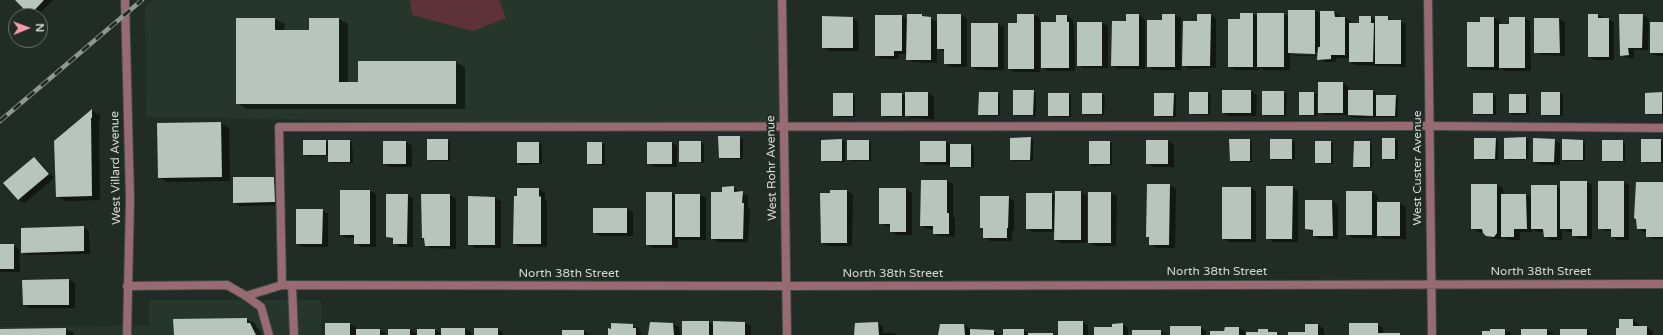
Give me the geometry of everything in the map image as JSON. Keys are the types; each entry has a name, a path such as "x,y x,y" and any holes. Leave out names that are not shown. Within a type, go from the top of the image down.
{"street":[{"name":"West Villard Avenue","path":"125,0 130,199 127,335"},
{"name":"West Rohr Avenue","path":"782,0 787,335"},
{"name":"West Custer Avenue","path":"1428,0 1430,284 1432,335"},
{"path":"282,285 279,127 784,128 1429,126 1663,128"},
{"name":"North 38th Street","path":"246,296 282,285 786,286 1663,284"},
{"path":"127,286 227,285 261,307 269,335"},
{"path":"292,285 294,335"}],"shaded area":[{"path":"154,0 782,0 784,128 146,117 145,6"},
{"path":"410,0 499,0 506,18 473,31 412,15"},
{"path":"149,300 321,300 321,335 0,335 0,327 149,326"}],"building":[{"path":"15,0 44,0 37,8 23,8"},
{"path":"1288,10 1315,10 1315,54 1288,53"},
{"path":"1320,11 1334,11 1335,17 1345,17 1345,55 1331,55 1331,59 1317,60 1318,47 1320,47"},
{"path":"1240,13 1253,13 1253,67 1228,67 1228,19 1240,19"},
{"path":"1257,13 1284,13 1284,67 1257,67"},
{"path":"907,14 922,14 922,16 931,17 931,60 906,60"},
{"path":"937,14 961,14 961,64 944,64 944,49 937,49"},
{"path":"1017,14 1034,14 1034,69 1008,69 1008,23 1017,23"},
{"path":"1126,14 1139,14 1139,66 1111,66 1112,21 1126,21"},
{"path":"1162,14 1175,14 1175,67 1147,67 1147,20 1162,20"},
{"path":"1197,14 1211,14 1210,66 1182,66 1183,21 1197,21"},
{"path":"1588,14 1598,14 1598,18 1609,18 1609,57 1588,57"},
{"path":"1619,14 1643,14 1642,48 1628,48 1629,55 1620,56"},
{"path":"875,15 902,15 902,51 894,51 894,56 875,56"},
{"path":"1056,15 1067,15 1067,22 1069,22 1069,68 1041,68 1041,22 1056,22"},
{"path":"822,16 853,17 853,48 822,48"},
{"path":"1359,16 1371,16 1371,23 1374,23 1373,62 1349,62 1349,23 1359,23"},
{"path":"1375,16 1388,16 1388,20 1401,20 1401,64 1375,64"},
{"path":"1480,17 1494,17 1494,67 1467,67 1467,22 1480,22"},
{"path":"1509,17 1525,17 1525,68 1499,68 1499,24 1509,24"},
{"path":"236,18 275,18 275,30 309,30 309,18 339,18 339,82 358,82 358,61 456,61 456,104 236,104"},
{"path":"1534,18 1559,18 1560,53 1534,53"},
{"path":"1077,22 1102,22 1102,66 1077,66"},
{"path":"1650,22 1663,22 1663,53 1650,53"},
{"path":"971,23 998,23 998,67 971,67"},
{"path":"1318,82 1343,82 1343,113 1318,113"},
{"path":"1013,90 1034,90 1033,115 1013,115"},
{"path":"1222,90 1251,90 1251,113 1222,113"},
{"path":"1348,90 1373,90 1373,116 1348,115"},
{"path":"1262,91 1284,91 1284,115 1262,115"},
{"path":"905,92 928,92 928,116 905,116"},
{"path":"979,92 998,92 998,115 978,115"},
{"path":"1189,92 1208,92 1208,114 1189,114"},
{"path":"1299,92 1314,92 1314,115 1299,115"},
{"path":"1541,92 1560,92 1560,115 1541,115"},
{"path":"1662,92 1662,114 1645,114 1645,93"},
{"path":"833,93 853,93 853,116 833,116"},
{"path":"881,93 902,93 902,116 881,116"},
{"path":"1048,93 1069,93 1069,116 1048,116"},
{"path":"1082,93 1102,93 1102,114 1082,114"},
{"path":"1154,93 1174,93 1173,116 1154,116"},
{"path":"1473,93 1493,93 1493,114 1473,114"},
{"path":"1509,94 1526,94 1526,113 1509,113"},
{"path":"1376,95 1396,95 1395,116 1376,116"},
{"path":"92,109 92,196 56,197 54,141"},
{"path":"221,122 222,177 158,178 157,123"},
{"path":"718,136 740,136 740,158 719,158"},
{"path":"1031,137 1030,160 1010,160 1010,138"},
{"path":"1526,137 1526,159 1504,159 1504,138"},
{"path":"1382,138 1395,138 1395,159 1382,159"},
{"path":"1474,138 1496,138 1495,159 1474,159"},
{"path":"1533,138 1555,139 1554,162 1533,162"},
{"path":"427,139 448,139 448,160 427,160"},
{"path":"842,139 842,161 821,161 821,140"},
{"path":"1229,139 1250,139 1250,161 1230,161"},
{"path":"1270,139 1292,139 1292,159 1270,159"},
{"path":"1562,139 1583,140 1583,160 1562,160"},
{"path":"1641,139 1661,139 1661,162 1641,162"},
{"path":"303,140 326,140 326,155 303,155"},
{"path":"328,140 350,140 350,162 328,162"},
{"path":"847,140 869,140 869,160 847,160"},
{"path":"1146,140 1168,140 1168,164 1146,164"},
{"path":"1602,140 1623,140 1623,161 1602,161"},
{"path":"383,141 406,141 406,164 383,164"},
{"path":"679,141 701,141 701,162 679,162"},
{"path":"920,141 946,141 946,162 920,162"},
{"path":"1089,141 1110,141 1110,164 1089,164"},
{"path":"1315,141 1331,141 1331,163 1315,163"},
{"path":"1354,141 1370,141 1370,167 1353,167"},
{"path":"517,142 539,142 539,163 517,163"},
{"path":"587,142 602,142 602,164 587,164"},
{"path":"647,142 672,142 672,164 647,164"},
{"path":"950,144 971,144 971,167 950,167"},
{"path":"34,157 49,174 18,200 3,183"},
{"path":"233,177 274,177 275,202 233,203"},
{"path":"921,180 947,180 947,213 949,213 949,234 933,234 933,226 920,226"},
{"path":"1560,181 1587,181 1587,236 1572,236 1572,229 1560,229"},
{"path":"1598,181 1624,181 1624,237 1611,237 1611,229 1598,229"},
{"path":"1636,182 1663,182 1663,237 1646,237 1646,229 1637,229 1636,219 1634,218"},
{"path":"1147,184 1170,184 1169,245 1149,245 1149,237 1146,237"},
{"path":"1471,184 1497,184 1497,233 1494,237 1486,236 1482,229 1471,229"},
{"path":"1531,185 1557,185 1557,237 1544,237 1543,229 1531,229"},
{"path":"734,186 734,192 743,191 743,239 711,239 711,192 722,192 722,187"},
{"path":"1266,186 1293,186 1292,239 1266,239"},
{"path":"1222,187 1251,187 1251,239 1222,239"},
{"path":"517,188 539,188 539,197 541,196 541,244 513,244 514,196 517,196"},
{"path":"879,188 906,188 906,232 890,232 890,224 879,224"},
{"path":"340,190 370,190 370,244 354,244 354,235 340,235"},
{"path":"830,190 847,190 847,243 821,243 820,193 830,193"},
{"path":"1055,191 1081,191 1081,240 1054,240"},
{"path":"1346,191 1372,191 1372,235 1346,235"},
{"path":"646,192 672,192 672,245 646,245"},
{"path":"1088,192 1111,192 1111,243 1088,243"},
{"path":"1026,193 1052,193 1052,229 1026,229"},
{"path":"386,194 408,194 407,244 393,244 393,238 386,237"},
{"path":"421,194 450,194 450,246 425,246 424,238 422,238"},
{"path":"675,194 700,194 700,237 675,237"},
{"path":"1501,194 1526,194 1527,229 1514,229 1514,237 1501,237"},
{"path":"468,196 495,197 495,245 468,245"},
{"path":"980,196 1009,196 1007,238 983,238 983,228 980,228"},
{"path":"1305,200 1332,200 1333,236 1313,236 1313,230 1305,229"},
{"path":"1377,202 1400,202 1400,236 1377,236"},
{"path":"593,208 627,208 627,233 593,233"},
{"path":"296,209 323,209 322,244 296,244"},
{"path":"84,226 84,251 21,253 21,228"},
{"path":"0,244 14,244 14,269 0,269"},
{"path":"69,279 69,305 23,305 22,280"},
{"path":"247,318 247,323 250,323 256,335 174,335 173,319"},
{"path":"1619,319 1633,319 1633,326 1647,326 1647,335 1616,335 1616,328 1619,328"},
{"path":"682,321 709,321 709,335 682,335"},
{"path":"713,321 745,322 745,335 713,335"},
{"path":"1058,321 1083,321 1083,335 1058,335"},
{"path":"650,322 673,323 674,335 648,335"},
{"path":"878,322 879,335 854,335 855,323"},
{"path":"325,323 350,323 350,335 325,335"},
{"path":"611,323 633,324 633,328 636,328 636,335 608,335 608,328 611,329"},
{"path":"1123,323 1123,335 1094,335 1094,327 1112,327 1112,324"},
{"path":"1349,323 1378,323 1378,333 1400,333 1400,335 1349,335"},
{"path":"940,324 964,324 965,335 938,335"},
{"path":"1305,324 1318,324 1318,335 1288,335 1288,332 1305,332"},
{"path":"1170,326 1201,326 1201,335 1170,335"},
{"path":"1225,327 1239,327 1239,335 1210,335 1210,331 1224,331"},
{"path":"66,328 66,335 0,335 0,329"},
{"path":"441,328 465,328 465,335 441,335"},
{"path":"474,328 498,328 498,335 474,335"},
{"path":"356,329 380,329 380,335 356,335"},
{"path":"388,329 410,329 410,335 388,335"},
{"path":"417,329 435,329 435,335 417,335"},
{"path":"970,329 994,330 994,335 970,335"},
{"path":"1003,329 1024,329 1024,335 1003,335"},
{"path":"1258,329 1268,329 1268,332 1277,332 1277,335 1246,335 1246,332 1258,332"},
{"path":"1490,329 1505,329 1505,335 1482,335 1482,331 1490,331"},
{"path":"1521,329 1547,329 1547,335 1521,335"},
{"path":"1560,329 1587,329 1587,335 1560,335"},
{"path":"562,330 584,330 584,335 562,335"},
{"path":"1132,330 1161,330 1161,335 1132,335"},
{"path":"1028,333 1053,333 1053,335 1028,335"}],"railway":[{"path":"0,121 142,0"}]}
